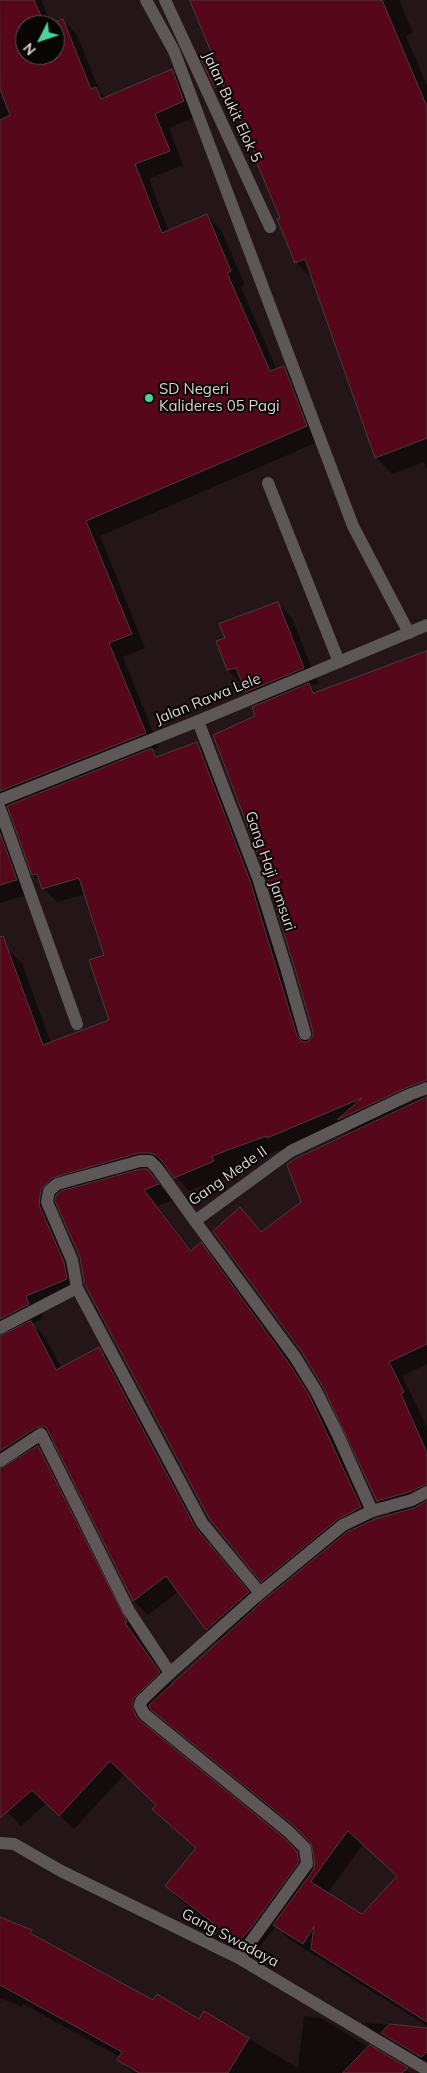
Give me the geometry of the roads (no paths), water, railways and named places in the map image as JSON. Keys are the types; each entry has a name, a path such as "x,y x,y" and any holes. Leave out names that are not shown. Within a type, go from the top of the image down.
{"street":[{"path":"146,0 174,51 353,526 409,633"},
{"name":"Jalan Bukit Elok 5","path":"165,0 270,227"},
{"path":"268,483 340,662"},
{"name":"Jalan Rawa Lele","path":"0,800 427,625"},
{"name":"Gang Haji Jamsuri","path":"198,720 258,878 305,1034"},
{"path":"0,809 78,1024"},
{"name":"Gang Mede II","path":"260,1594 202,1523 78,1288 72,1260 47,1202 49,1191 57,1184 140,1160 150,1161 195,1221 291,1151 427,1088"},
{"path":"195,1221 295,1356 316,1391 337,1433 372,1512"},
{"path":"0,1328 78,1288"},
{"path":"0,1460 41,1434 129,1611 170,1673"},
{"path":"238,1958 306,1864 305,1848 288,1831 144,1714 140,1706 143,1698 260,1594 343,1525 372,1512 412,1500 427,1492"},
{"name":"Gang Swadaya","path":"0,1842 14,1844 61,1871 238,1958 427,2070"}],"place":[{"name":"SD Negeri Kalideres 05 Pagi","path":"149,398"}]}
